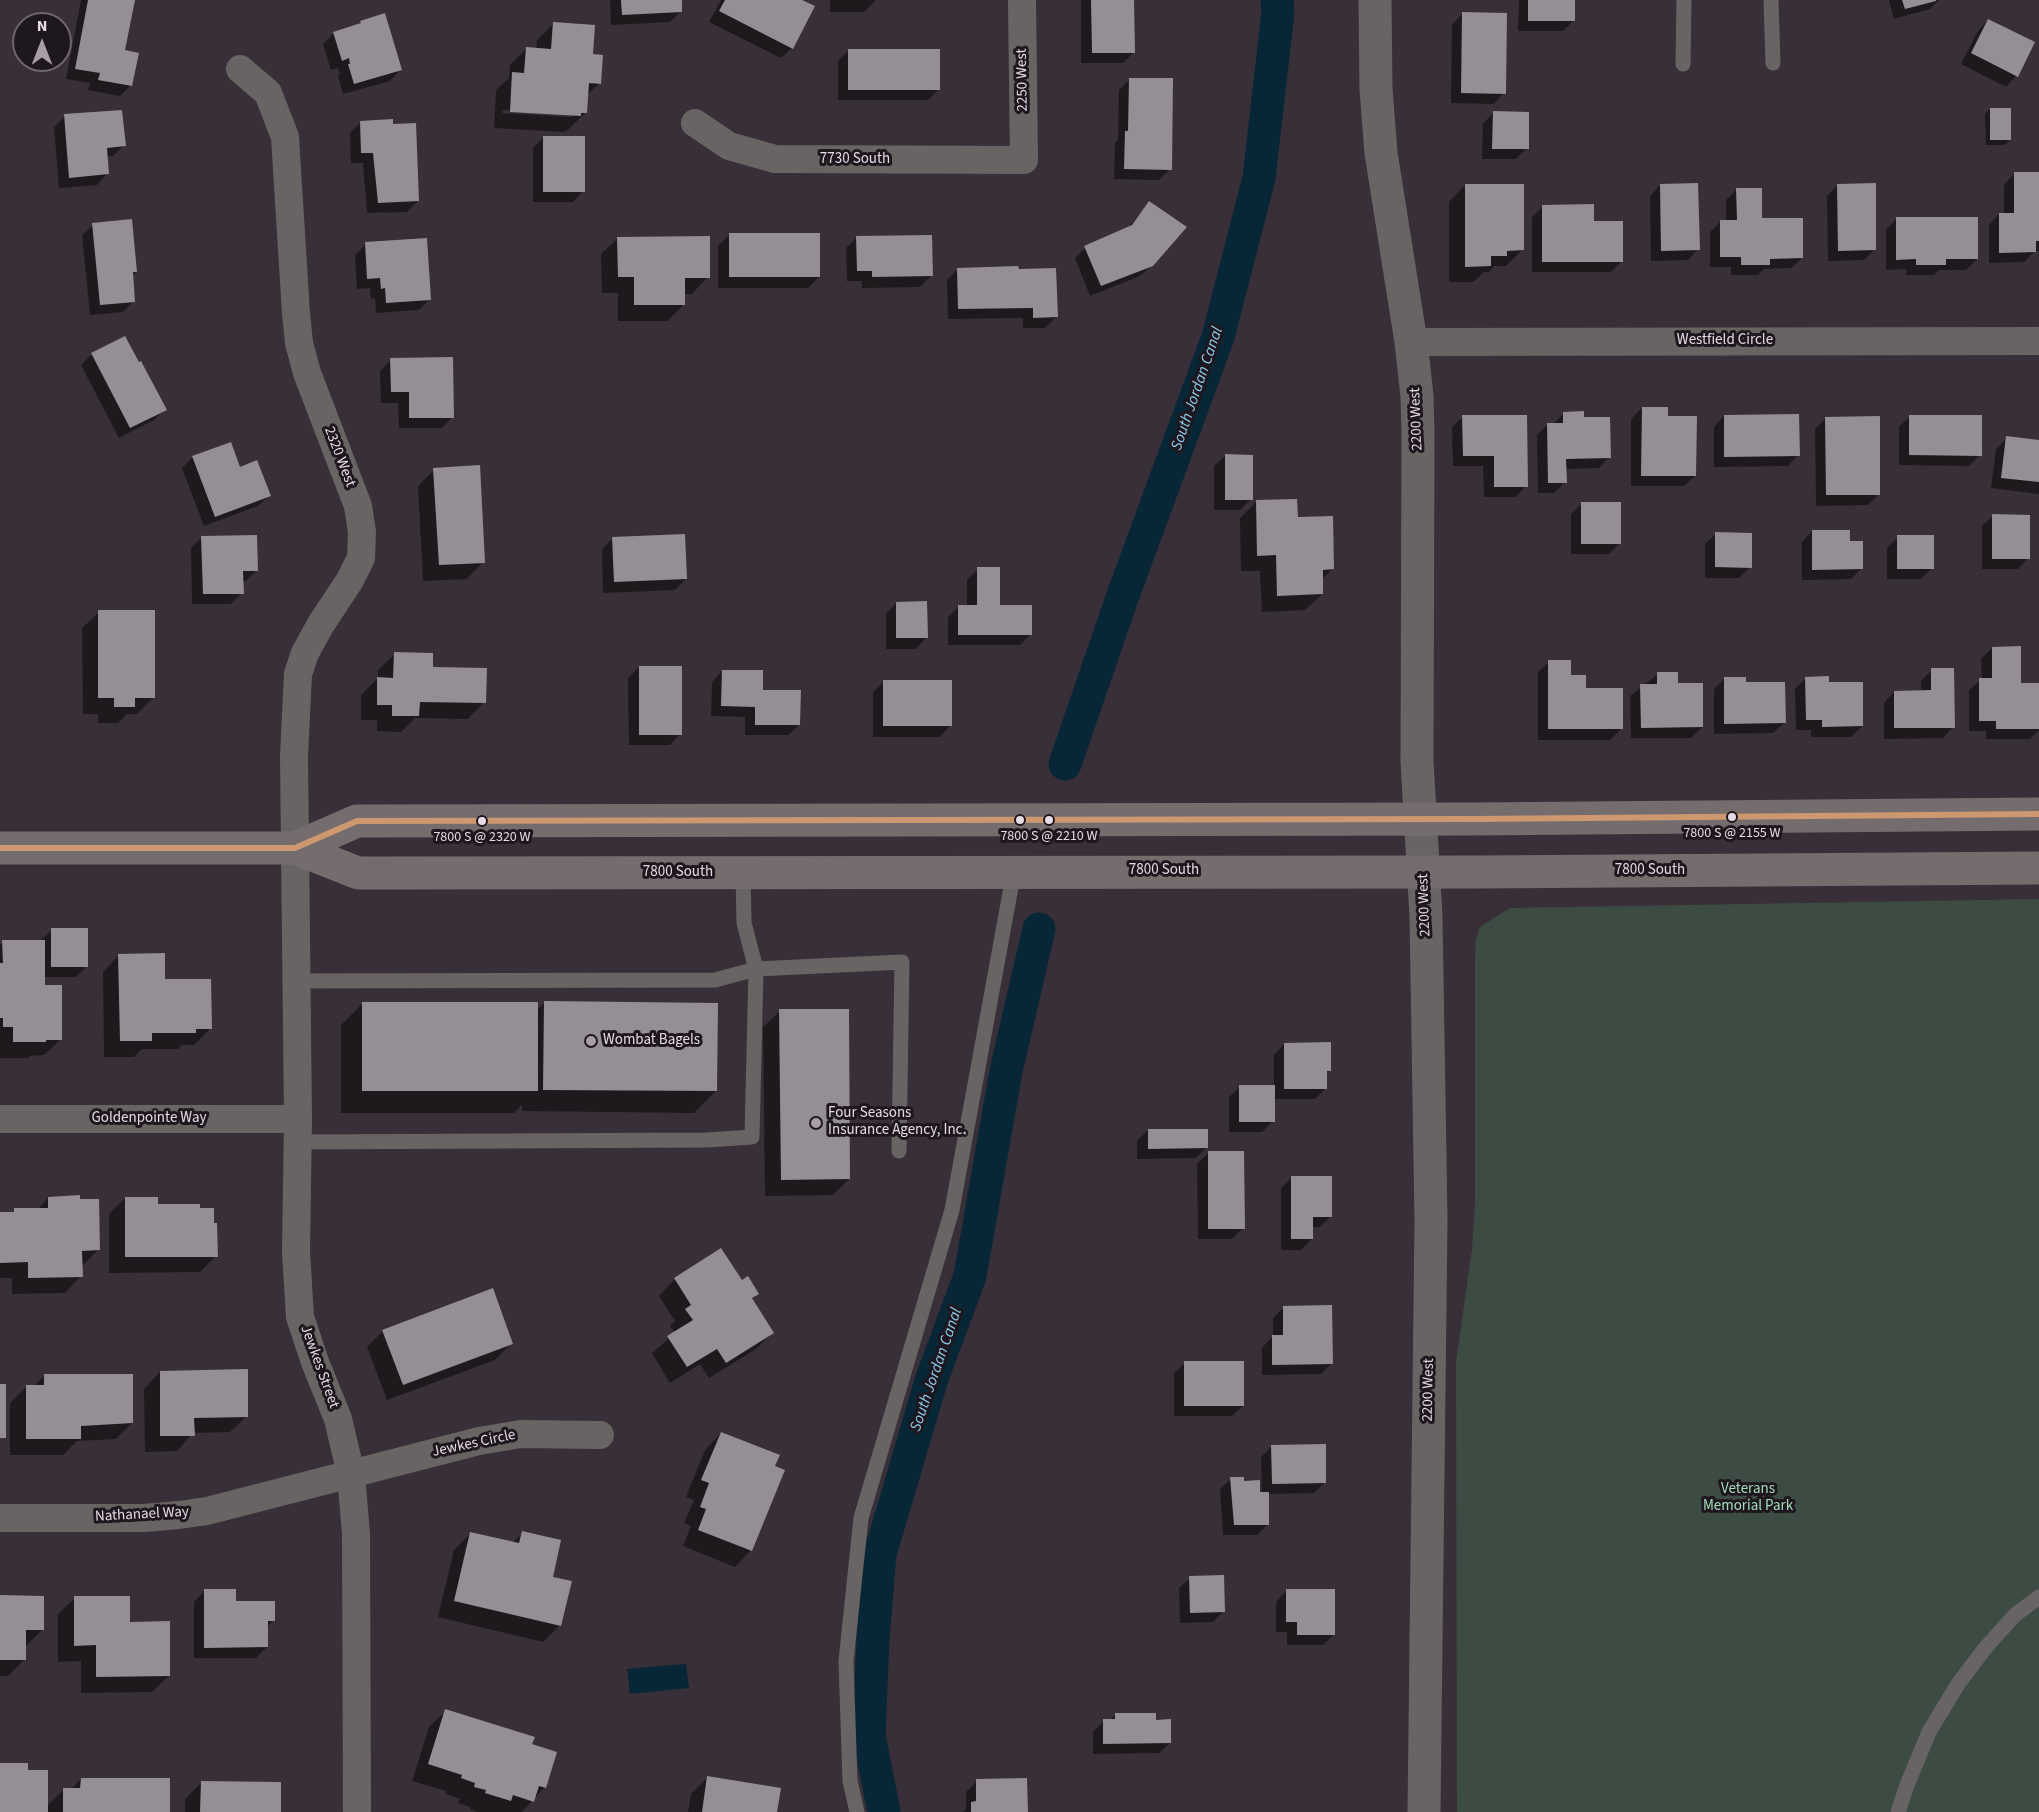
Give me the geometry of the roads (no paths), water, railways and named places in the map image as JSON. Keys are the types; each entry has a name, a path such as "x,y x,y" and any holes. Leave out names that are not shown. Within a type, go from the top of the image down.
{"main road":[{"name":"7800 South","path":"295,848 357,821 2039,814"},
{"name":"7800 South","path":"0,848 295,848 358,873 2039,868"}],"street":[{"name":"2250 West","path":"1022,0 1024,160"},
{"name":"2200 West","path":"1375,0 1376,89 1381,153 1411,342 1417,396 1418,760 1423,871 1431,1220 1424,1812"},
{"name":"2320 West","path":"240,69 268,93 285,137 299,343 307,373 358,506 362,532 361,558 305,653 298,674 294,756 295,848"},
{"name":"7730 South","path":"695,123 729,146 775,159 1024,160"},
{"name":"Westfield Circle","path":"1411,342 2039,341"},
{"name":"Jewkes Street","path":"295,848 298,1130 296,1252 300,1317 338,1419 351,1474 356,1534 357,1812"},
{"name":"Goldenpointe Way","path":"0,1119 298,1130"},
{"name":"Jewkes Circle","path":"351,1474 479,1441 521,1434 600,1435"},
{"name":"Nathanael Way","path":"0,1518 144,1518 179,1515 207,1511 351,1474"}],"lane":[{"path":"1683,64 1684,0"},
{"path":"1771,0 1773,63"},
{"path":"857,1812 850,1780 846,1661 861,1518 952,1210 1014,871"},
{"path":"298,1130 707,1140 752,1137 756,969 744,923 743,873"},
{"path":"297,981 715,980 756,969 902,963 899,1151"},
{"path":"1898,1812 1929,1732 1958,1684 1986,1647 2015,1615 2039,1597"}],"water":[{"path":"686,1664 689,1688 630,1694 627,1669"}],"waterway":[{"name":"South Jordan Canal","path":"1065,764 1122,598 1218,337 1259,178 1278,12 1277,0"},
{"name":"South Jordan Canal","path":"884,1812 869,1735 873,1639 880,1554 932,1378 970,1276 1006,1071 1039,929"}],"place":[{"name":"7800 S @ 2155 W","path":"1732,817"},
{"name":"7800 S @ 2210 W","path":"1049,820"},
{"name":"7800 S @ 2320 W","path":"482,821"},
{"name":"Wombat Bagels","path":"591,1041"},
{"name":"Four Seasons Insurance Agency, Inc.","path":"816,1123"}],"park label":[{"name":"Veterans Memorial Park","path":"1748,1498"}]}
